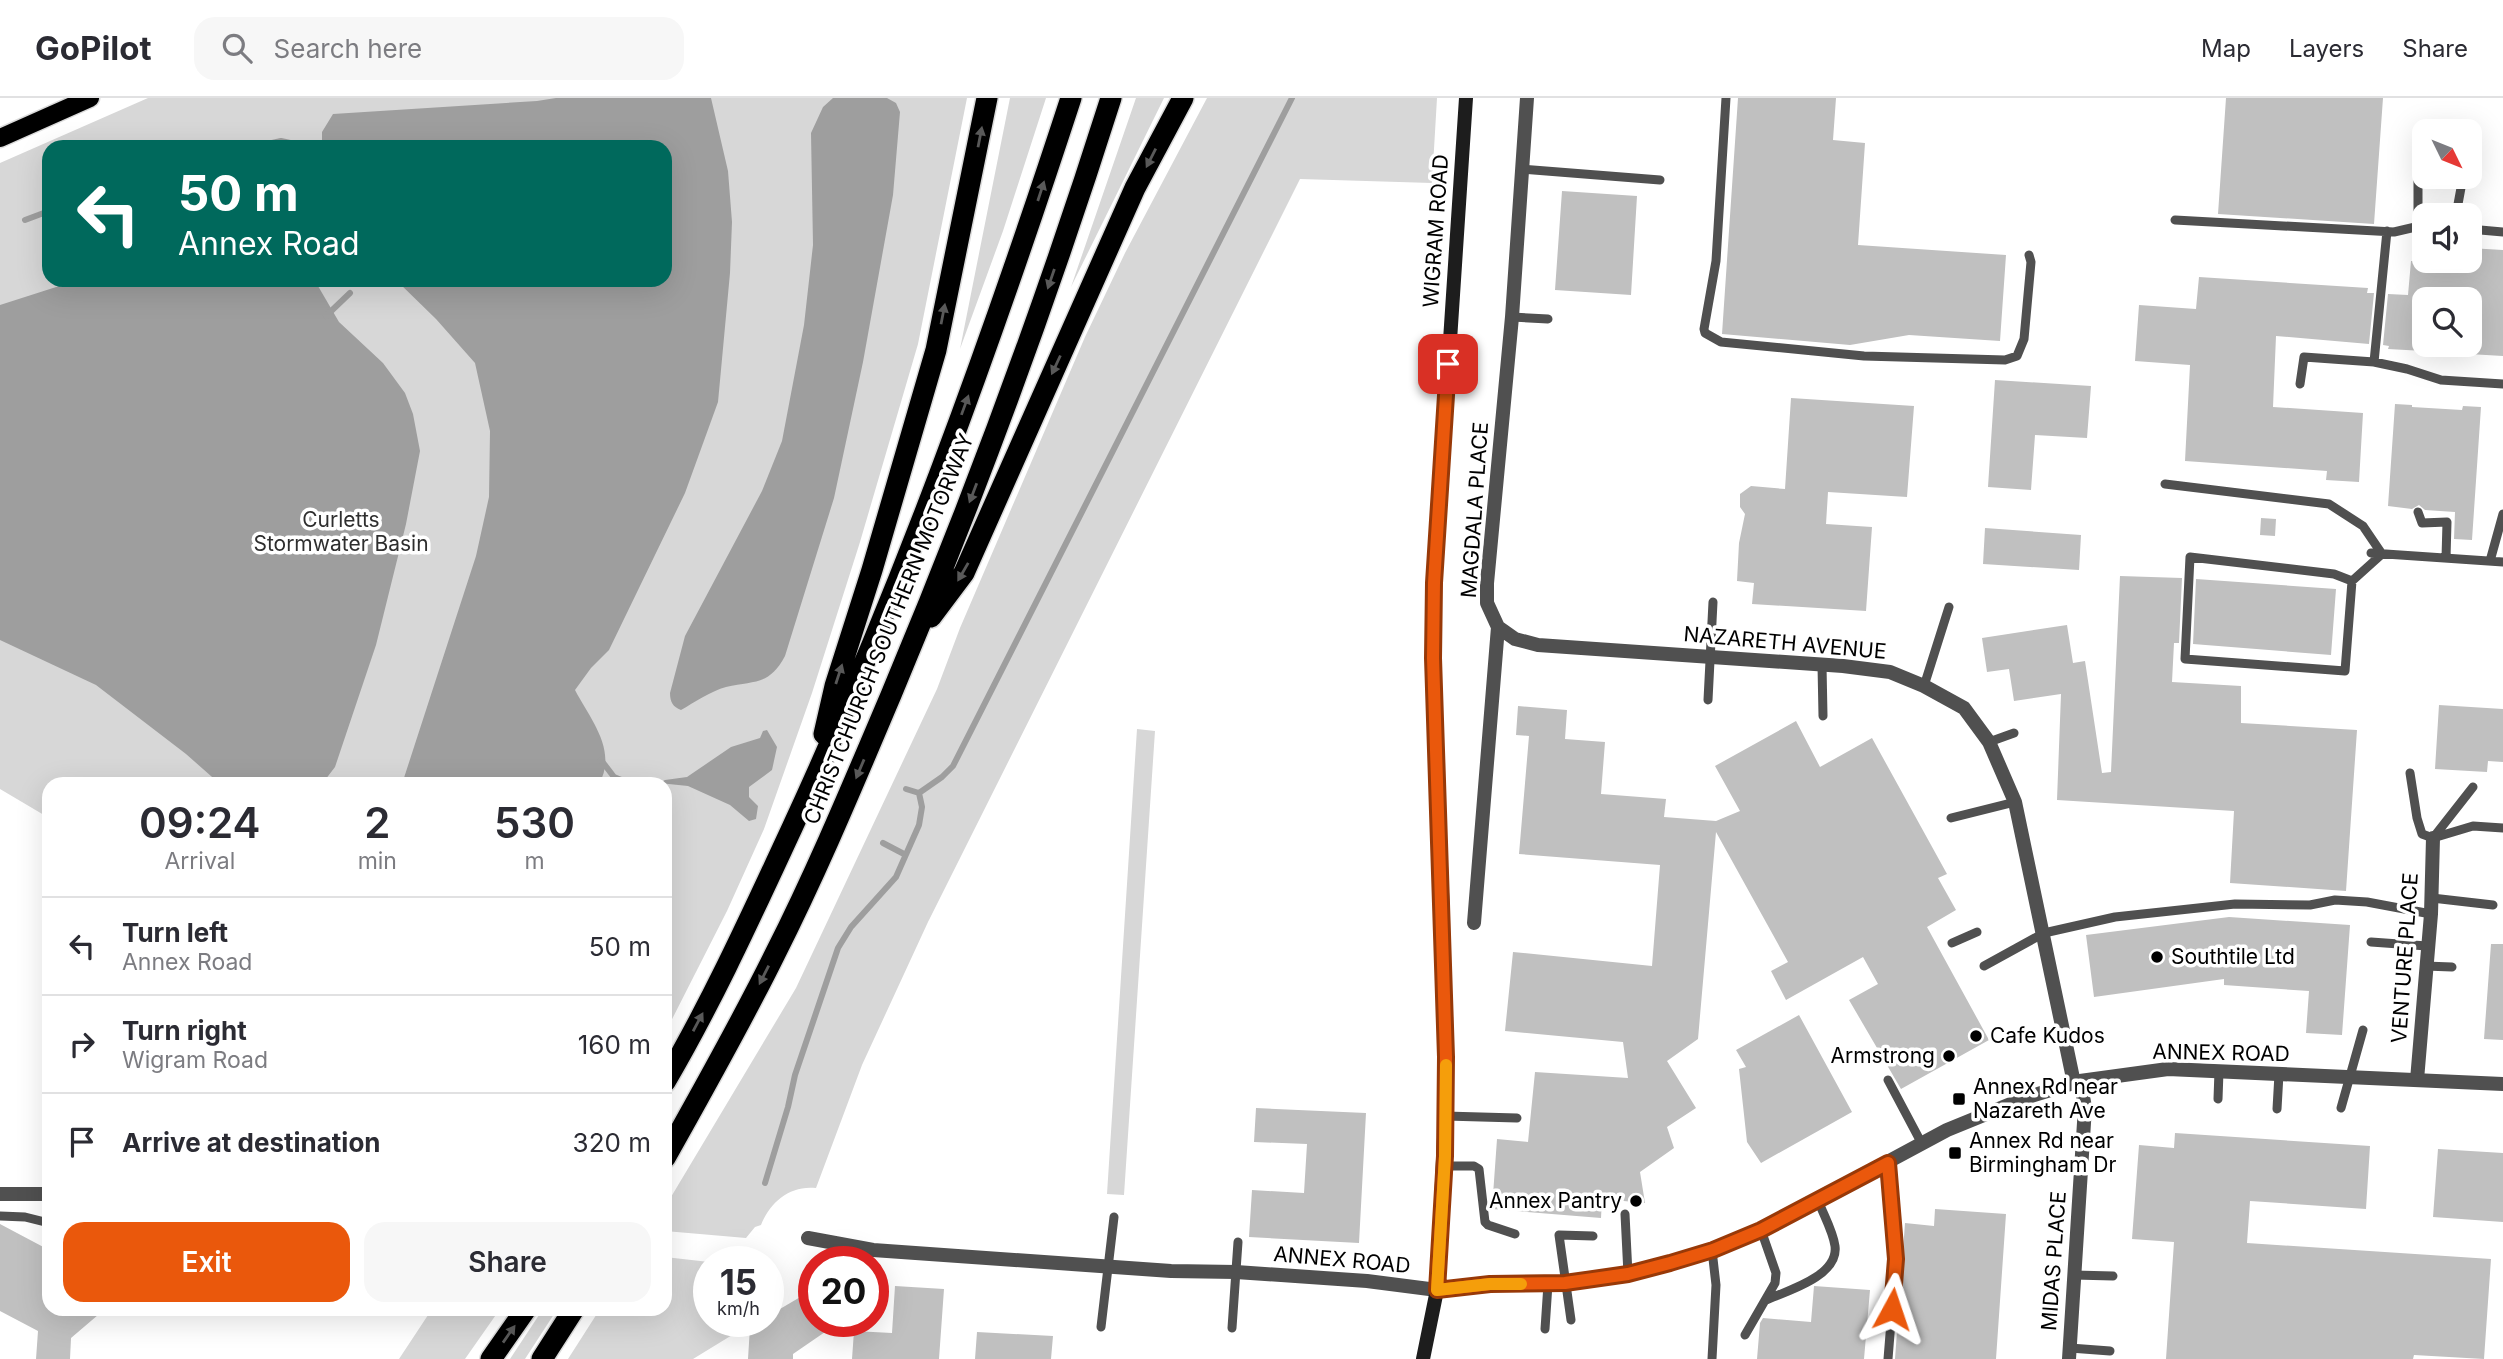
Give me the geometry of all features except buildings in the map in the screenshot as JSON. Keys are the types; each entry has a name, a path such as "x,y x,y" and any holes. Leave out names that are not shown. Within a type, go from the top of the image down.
{"highway":[{"path":"822,764 825,725 835,686 936,350 987,98"},
{"name":"CHRISTCHURCH SOUTHERN MOTORWAY","path":"672,1069 739,943 822,764 882,620 935,486 1071,98"},
{"name":"CHRISTCHURCH SOUTHERN MOTORWAY","path":"672,1145 776,953 824,851 915,638 1021,364 1111,98"},
{"path":"915,638 964,573 1136,188 1183,98"},
{"path":"491,1359 521,1316"},
{"path":"542,1359 570,1316"}],"main road":[{"path":"0,138 90,98"},
{"name":"WIGRAM ROAD","path":"1423,1359 1437,1290 1446,1116 1445,990 1433,658 1434,583 1466,98"}],"street":[{"name":"MAGDALA PLACE","path":"1474,923 1498,627 1487,603 1487,583 1512,317 1527,98"},
{"name":"NAZARETH AVENUE","path":"1498,627 1515,639 1538,645 1890,672 1924,686 1964,708 1989,741 2015,802 2077,1082"},
{"name":"VENTURE PLACE","path":"2417,1080 2431,914 2433,838"},
{"name":"ANNEX ROAD","path":"808,1238 873,1250 1171,1271 1236,1272 1368,1281 1437,1290 1490,1284 1565,1283 1628,1274 1713,1250 1761,1230 1979,1116 2077,1082 2168,1069 2503,1084"},
{"name":"MIDAS PLACE","path":"2069,1353 2085,1107 2077,1082"},
{"path":"0,1194 42,1194"}],"lane":[{"path":"1726,98 1716,261 1705,334 1721,342 1864,356 2005,360 2017,356 2024,339 2031,262 2029,256"},
{"path":"1522,169 1660,180"},
{"path":"2175,220 2394,232 2412,227"},
{"path":"2482,230 2503,232"},
{"path":"2374,362 2388,231"},
{"path":"1512,317 1548,319"},
{"path":"2300,384 2304,357 2374,362 2441,380 2503,384"},
{"path":"2165,484 2329,504 2362,526 2377,554"},
{"path":"2418,512 2422,523 2447,522 2446,558"},
{"path":"2490,561 2503,514"},
{"path":"2352,580 2334,574 2190,557 2185,659 2345,671 2352,580 2377,554 2503,562"},
{"path":"1708,700 1713,602"},
{"path":"1924,686 1949,607"},
{"path":"1822,665 1823,716"},
{"path":"1989,741 2014,733"},
{"path":"2410,773 2422,834 2433,838 2473,826 2503,828"},
{"path":"2433,838 2473,787"},
{"path":"1951,818 2015,802"},
{"path":"2431,898 2493,905"},
{"path":"1984,966 2044,933 2115,918 2235,904 2310,905 2335,900 2367,902 2431,914"},
{"path":"1952,943 1977,932"},
{"path":"2371,942 2427,946"},
{"path":"2425,966 2452,967"},
{"path":"2341,1108 2362,1030"},
{"path":"2218,1099 2220,1071"},
{"path":"2277,1109 2280,1074"},
{"path":"1888,1080 1922,1144"},
{"path":"1446,1116 1517,1118"},
{"path":"1888,1163 1896,1259 1888,1359"},
{"path":"1444,1166 1474,1166 1479,1169 1485,1222 1515,1234"},
{"path":"1766,1300 1813,1280 1832,1262 1835,1245 1818,1200"},
{"path":"1625,1214 1628,1274"},
{"path":"0,1216 42,1221"},
{"path":"1101,1327 1114,1217"},
{"path":"1745,1335 1757,1311 1772,1291 1776,1273 1761,1230"},
{"path":"1571,1320 1559,1235 1593,1236"},
{"path":"1231,1328 1238,1242"},
{"path":"1712,1359 1716,1284 1713,1250"},
{"path":"2074,1275 2113,1276"},
{"path":"1545,1329 1548,1284"},
{"path":"2069,1353 2110,1351"}],"green space":[{"name":"Curletts Stormwater Basin","path":"148,98 967,98 918,344 812,693 764,829 727,911 672,1019 672,777 42,777 42,814 0,789 0,163 42,145 42,287 672,287 672,140 52,140"},
{"path":"1010,98 1046,98 1003,231 960,349"},
{"path":"1136,98 1164,98 1071,287"},
{"path":"1207,98 1437,98 1432,183 1300,179 928,922 862,1065 816,1188 798,1189 782,1197 770,1209 761,1225 755,1227 746,1238 672,1232 672,1195 796,988 937,689 960,628 1085,337 1125,253"},
{"path":"1137,729 1155,731 1124,1195 1107,1194"},
{"path":"672,1258 693,1260 693,1337 729,1337 693,1359 568,1359 596,1316 672,1316"},
{"path":"427,1316 495,1316 465,1359 399,1359"},
{"path":"538,1316 553,1316 525,1359 510,1359"}],"shaded area":[{"path":"556,98 711,98 728,171 732,222 718,402 685,493 609,650 575,690 604,747 602,777 404,777 476,556 489,497 490,431 475,363 403,287 672,287 672,140 322,140 322,132 333,114"},
{"path":"833,98 887,98 896,103 900,112 893,195 863,362 834,498 785,656 779,666 767,677 720,689 681,710 672,704 670,693 685,636 762,491 782,441 804,325 813,245 811,133 823,107"},
{"path":"56,287 319,287 339,322 383,363 405,393 413,414 420,451 406,524 376,645 335,767 327,777 212,777 96,685 0,640 0,305"},
{"path":"767,730 777,747 772,770 749,787 749,797 758,806 756,819 749,821 730,805 688,786 672,784 672,779 687,777 731,747 760,738 763,731"}],"waterway":[{"path":"919,793 953,766 1292,98"},
{"path":"25,220 42,214"},
{"path":"326,316 350,293"},
{"path":"601,760 614,777"},
{"path":"906,789 919,793"},
{"path":"765,1183 795,1075 838,948 851,927 896,877 919,825 922,807 919,793"},
{"path":"883,843 904,854"}],"slow traffic":[{"path":"1446,1065 1445,1156 1437,1290 1490,1284 1521,1284"}],"place":[{"name":"Southtile Ltd","path":"2157,957"},
{"name":"Cafe Kudos","path":"1976,1036"},
{"name":"Armstrong","path":"1949,1056"},
{"name":"Annex Rd near Nazareth Ave","path":"1959,1099"},
{"name":"Annex Rd near Birmingham Dr","path":"1955,1153"},
{"name":"Annex Pantry","path":"1636,1201"}],"route":[{"path":"1448,364 1434,583 1433,658 1446,1057 1445,1156 1437,1290 1490,1284 1565,1283 1628,1274 1670,1263 1713,1250 1761,1230 1888,1163 1896,1259 1892,1309"}]}
